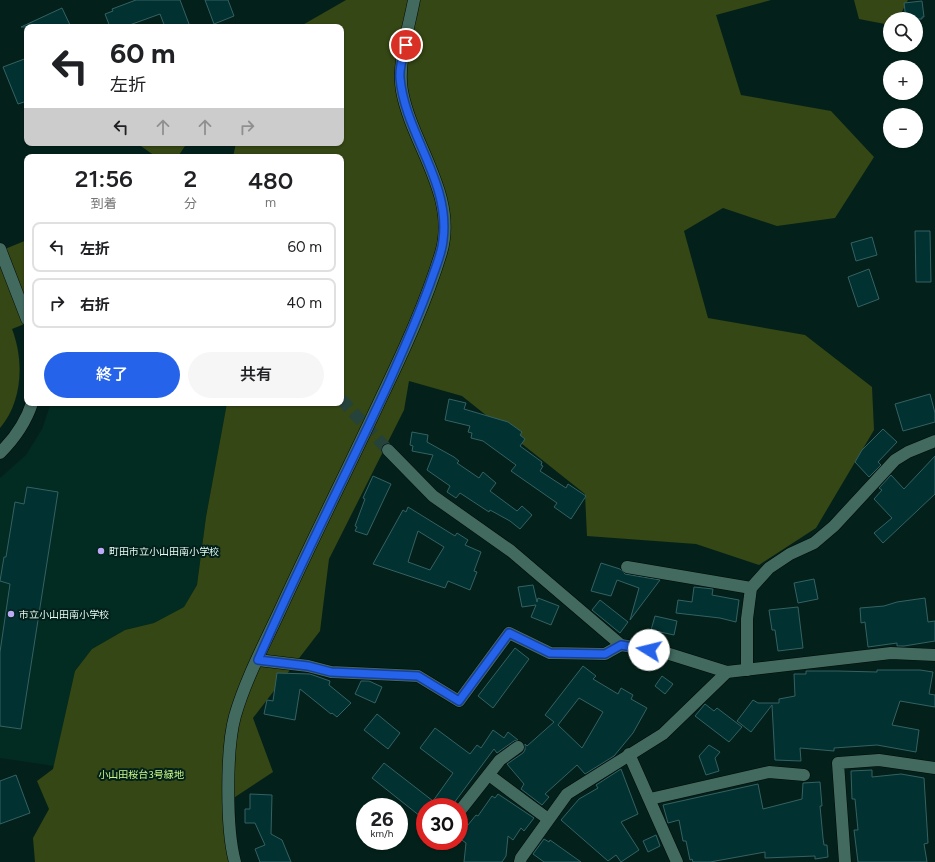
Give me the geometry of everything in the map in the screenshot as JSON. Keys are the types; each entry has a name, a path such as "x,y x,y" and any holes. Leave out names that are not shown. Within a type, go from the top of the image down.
{"street":[{"path":"235,862 231,839 229,778 232,732 235,716 258,660 308,548 395,368 422,308 442,251 444,207 426,156 406,109 400,76 414,0"},
{"path":"0,250 24,311"},
{"path":"0,453 18,431 29,413 31,406"},
{"path":"747,670 747,619 751,588 769,568 790,554 814,543 834,526 895,460 908,452 935,441"},
{"path":"388,450 433,496 511,551 621,645 663,652 726,672 892,653 935,655"},
{"path":"628,567 751,588"},
{"path":"258,660 308,666 331,672 418,676 459,701 509,633 550,653 605,654 621,645"},
{"path":"520,862 521,858 567,794 662,734 726,672"},
{"path":"468,801 500,760 518,747"},
{"path":"629,754 677,862"},
{"path":"845,862 838,763 879,760 935,768"},
{"path":"650,799 769,772 804,775"},
{"path":"489,775 548,819"}],"shaded area":[{"name":"町田市立小山田南小学校","path":"50,406 226,406 206,517 197,585 184,607 154,623 125,630 92,649 75,671 54,766 0,758 0,478 26,455 42,429"}],"green space":[{"name":"小山田桜台3号緑地","path":"346,0 771,0 716,15 741,95 831,111 874,157 835,218 777,226 723,208 684,231 708,318 805,335 872,387 874,430 816,528 759,565 696,544 587,536 585,494 462,396 409,381 404,410 329,559 320,631 253,718 273,772 229,801 235,862 35,862 33,838 49,809 37,781 53,769 75,671 92,649 125,630 154,623 184,607 197,585 206,517 226,406 344,406 344,154 234,154 235,146 344,146 344,24 304,24"},
{"path":"854,0 908,0 902,12 883,12 883,24 859,19"},
{"path":"141,146 185,146 180,154 153,154"},
{"path":"24,241 24,324 12,329 16,341 20,367 19,380 13,406 8,417 0,428 0,251"}],"building":[{"path":"136,0 180,0 189,24 164,24 160,14 132,24 109,24 105,14 113,11 112,9"},
{"path":"205,0 228,0 234,16 214,24"},
{"path":"922,1 924,17 923,12 905,12 904,3"},
{"path":"62,8 70,24 27,24"},
{"path":"24,59 24,102 18,104 3,67"},
{"path":"915,231 930,231 931,282 916,282"},
{"path":"872,237 877,255 856,261 851,243"},
{"path":"869,269 879,299 858,307 848,277"},
{"path":"930,394 935,413 935,422 903,431 895,404"},
{"path":"449,399 466,403 464,409 508,422 522,432 520,435 525,439 520,446 542,462 541,465 543,466 540,471 566,488 568,484 586,496 571,519 554,507 557,503 511,471 516,465 483,441 471,438 472,433 468,432 470,426 445,420"},
{"path":"883,429 897,442 878,462 881,465 869,477 855,462 862,450"},
{"path":"412,432 428,435 427,442 454,457 459,461 457,463 479,478 483,472 496,483 490,491 517,511 522,506 532,515 520,529 510,521 490,510 489,512 460,493 456,498 447,492 450,486 427,470 433,455 412,451 413,446 410,445"},
{"path":"935,456 935,494 883,543 874,533 892,518 874,499 882,490 879,488 891,475 904,489"},
{"path":"373,476 391,484 367,535 355,531 357,527 355,526 365,499 363,498"},
{"path":"27,487 58,492 21,729 0,726 0,652 10,584 0,581 4,557 6,557 15,502 24,504"},
{"path":"408,507 455,536 457,533 468,540 465,545 481,552 474,571 477,572 470,590 448,581 445,588 373,564 403,510 406,512","holes":["418,531 444,547 430,570 408,562"]},
{"path":"601,563 620,569 625,574 660,580 630,620 639,588 617,580 611,596 591,591"},
{"path":"814,579 818,599 798,603 794,583"},
{"path":"533,585 537,602 538,598 559,606 551,625 531,617 536,605 522,607 518,587"},
{"path":"694,587 713,589 712,595 739,600 736,622 720,618 676,613 678,600 692,602"},
{"path":"925,598 928,622 935,621 935,641 904,646 897,646 897,643 868,647 865,622 861,623 860,608 884,606 897,602"},
{"path":"600,600 628,622 620,633 592,610"},
{"path":"798,607 803,648 778,651 775,630 772,630 769,610"},
{"path":"655,616 677,621 674,635 651,630"},
{"path":"515,648 529,659 493,708 478,696"},
{"path":"583,666 596,676 593,679 618,694 621,688 633,695 631,699 647,708 633,733 614,756 585,774 577,765 545,794 549,797 542,805 521,789 524,784 507,764 523,753 525,750 525,744 527,746 554,722 545,715","holes":["579,698 603,712 582,748 558,725"]},
{"path":"877,670 920,670 933,672 929,694 935,695 935,707 900,701 892,725 919,730 916,752 877,745 834,748 834,751 800,748 801,761 775,760 772,705 751,732 737,721 753,700 758,703 779,703 779,699 795,696 794,674 806,674 806,671 877,672"},
{"path":"277,673 310,674 330,681 329,685 351,703 337,717 332,713 331,714 300,689 295,720 264,714 267,700 273,701"},
{"path":"662,676 673,684 665,694 655,686"},
{"path":"361,681 369,681 382,687 375,703 355,694"},
{"path":"705,704 714,711 717,708 742,727 729,742 695,716"},
{"path":"377,714 400,733 388,749 364,730"},
{"path":"435,728 470,754 477,745 481,748 493,730 504,738 508,732 518,740 514,741 497,753 494,749 458,798 435,798 453,773 420,748"},
{"path":"709,745 720,752 715,758 719,771 706,775 699,756"},
{"path":"384,763 429,798 416,798 416,813 408,807 408,798 397,798 372,778"},
{"path":"621,769 638,814 621,822 639,850 621,862 616,855 608,861 561,820 579,799 598,788 596,785"},
{"path":"872,770 872,777 901,774 924,778 928,843 924,844 927,862 858,862 854,830 858,830 855,799 852,799 851,771"},
{"path":"16,775 30,813 0,824 0,781"},
{"path":"820,782 822,806 820,806 823,838 824,845 827,845 828,857 815,859 815,856 765,858 765,852 710,862 693,862 692,859 690,860 686,841 683,841 679,820 668,823 663,805 758,784 763,809 802,799 803,783"},
{"path":"250,794 272,795 271,834 282,840 291,862 260,862 255,849 265,845 255,823 245,823 245,809 250,809"},
{"path":"498,794 534,818 524,831 521,828 513,840 508,836 506,856 502,862 464,862 465,850 468,850 468,825 476,815 478,816 492,796 495,798"},
{"path":"656,835 660,846 648,852 643,841"},
{"path":"544,839 549,842 550,840 581,862 544,862 533,854"}],"tunnel":[{"path":"344,402 388,450"}],"place":[{"name":"町田市立小山田南小学校","path":"101,551"},
{"name":"市立小山田南小学校","path":"11,614"}],"route":[{"path":"406,45 401,64 400,76 402,90 406,109 426,156 444,207 444,239 442,251 422,308 344,477 308,548 258,660 308,666 331,672 418,676 459,701 509,633 550,653 605,654 621,645 649,650"}]}
